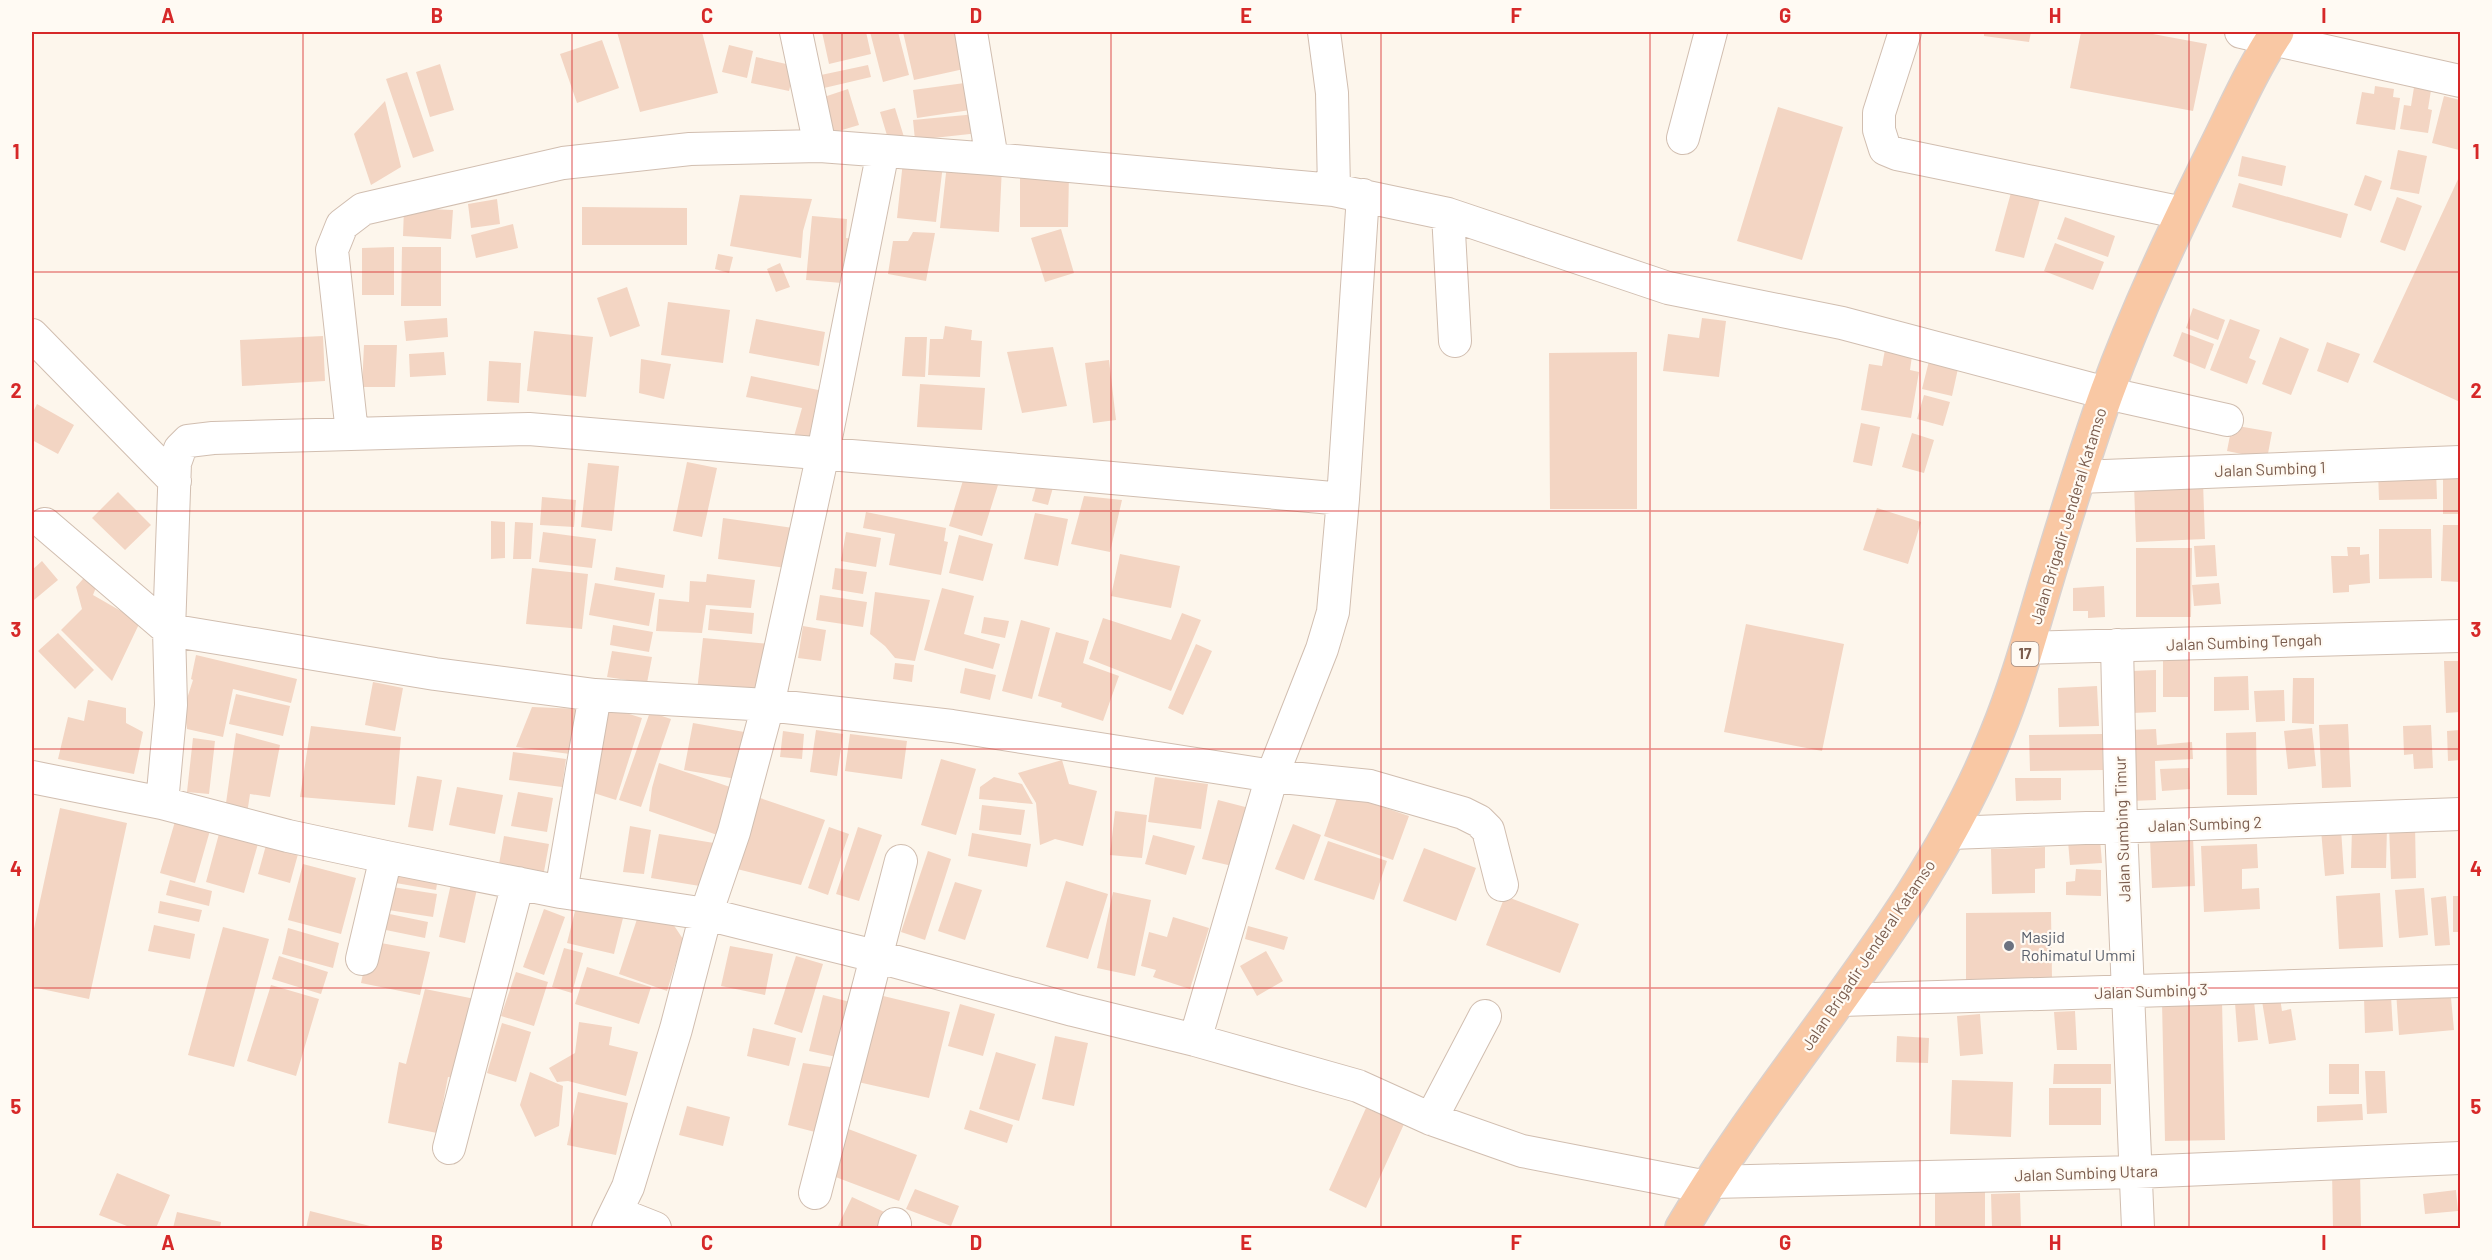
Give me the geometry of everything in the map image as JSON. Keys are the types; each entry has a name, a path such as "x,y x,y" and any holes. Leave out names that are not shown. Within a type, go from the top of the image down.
{"highway":[{"name":"Jalan Brigadir Jenderal Katamso","path":"1682,1228 1709,1184 1902,911 1950,833 1997,735 2027,648 2106,393 2183,213 2275,35"}],"street":[{"path":"796,32 820,146"},
{"path":"971,32 992,159"},
{"path":"1196,1040 1272,776 1322,649 1333,612 1343,499 1349,193 1324,32"},
{"path":"1683,138 1711,32"},
{"path":"1905,32 1879,113 1879,130 1885,148 1897,154 2183,213"},
{"path":"2241,32 2275,35 2460,81"},
{"path":"352,433 332,250 342,225 363,209 563,163 690,149 820,146 992,159 1349,193 1448,214 1668,288 1842,323 2106,393 2227,420"},
{"path":"655,1228 612,1221 628,1187 706,914 734,832 768,705 823,453 883,151"},
{"path":"1448,214 1455,340"},
{"path":"32,335 175,481"},
{"path":"162,803 171,705 169,630 175,463 180,449 188,441 352,433 530,429 1343,499"},
{"name":"Jalan Sumbing 1","path":"2079,477 2460,462"},
{"path":"45,524 169,630 435,674 595,694 768,705 952,726 1272,776 1370,786 1463,813 1479,821 1488,830 1502,885"},
{"name":"Jalan Sumbing Tengah","path":"2027,648 2460,636"},
{"name":"Jalan Sumbing Timur","path":"2117,645 2121,827 2138,1228"},
{"path":"561,892 595,694"},
{"name":"Jalan Sumbing Utara","path":"32,777 162,803 288,836 386,857 561,892 706,914 1196,1040 1358,1086 1431,1119 1522,1151 1709,1184 2136,1172 2460,1158"},
{"name":"Jalan Sumbing 2","path":"1950,833 2460,814"},
{"path":"362,960 386,857"},
{"path":"815,1193 901,861"},
{"path":"449,1148 518,883"},
{"name":"Jalan Sumbing 3","path":"1841,1000 2460,981"},
{"path":"1431,1119 1485,1016"}],"building":[{"path":"617,32 702,32 718,93 640,112"},
{"path":"822,32 866,32 871,54 829,64"},
{"path":"870,32 898,32 909,75 883,82"},
{"path":"903,32 965,32 973,67 914,80"},
{"path":"1984,32 2031,32 2029,42 1984,36"},
{"path":"2081,32 2142,32 2207,44 2193,111 2070,88"},
{"path":"602,40 619,88 577,103 560,54"},
{"path":"729,45 753,51 747,78 722,72"},
{"path":"756,57 795,66 789,91 751,83"},
{"path":"440,64 454,110 430,117 416,72"},
{"path":"868,65 871,77 824,88 821,75"},
{"path":"407,72 434,151 413,158 386,79"},
{"path":"2415,81 2432,84 2428,109 2432,110 2428,133 2400,129 2404,105 2411,106"},
{"path":"972,82 977,109 917,118 913,90"},
{"path":"2375,86 2394,89 2393,97 2400,98 2395,130 2356,124 2362,92 2374,94"},
{"path":"848,89 859,125 832,133 821,98"},
{"path":"2444,96 2460,100 2459,150 2432,143"},
{"path":"385,101 401,167 371,185 354,134"},
{"path":"1778,107 1843,127 1802,260 1737,241"},
{"path":"895,108 904,137 889,142 880,112"},
{"path":"976,114 979,133 915,140 913,120"},
{"path":"2398,150 2427,156 2419,194 2390,189"},
{"path":"2242,156 2286,166 2282,186 2238,176"},
{"path":"903,161 943,165 936,222 897,218"},
{"path":"947,164 1002,166 999,232 940,228"},
{"path":"1020,171 1069,172 1068,227 1020,227"},
{"path":"2365,175 2382,181 2371,211 2354,205"},
{"path":"2460,175 2460,402 2373,362"},
{"path":"2239,183 2348,214 2341,238 2232,207"},
{"path":"2012,189 2041,196 2024,258 1995,251"},
{"path":"740,195 812,199 803,231 801,258 730,246"},
{"path":"2397,197 2422,206 2405,251 2380,242"},
{"path":"497,199 500,224 471,228 468,204"},
{"path":"582,207 687,208 687,245 582,245"},
{"path":"404,208 453,210 451,239 403,236"},
{"path":"812,216 847,219 846,238 856,239 852,267 843,266 842,283 806,280"},
{"path":"2065,217 2115,236 2108,257 2057,239"},
{"path":"513,224 518,248 476,258 471,235"},
{"path":"1061,229 1074,273 1045,282 1031,238"},
{"path":"913,232 935,233 926,281 888,274 893,241 908,241"},
{"path":"2055,243 2104,262 2093,290 2044,271"},
{"path":"394,247 394,295 362,295 362,248"},
{"path":"402,247 441,247 441,306 401,306"},
{"path":"718,254 733,257 729,273 715,269"},
{"path":"780,263 790,287 776,292 767,269"},
{"path":"627,287 640,326 610,337 597,298"},
{"path":"668,302 730,310 723,363 661,355"},
{"path":"2193,308 2225,320 2218,340 2186,328"},
{"path":"447,318 448,337 406,341 404,321"},
{"path":"1702,318 1726,321 1719,377 1663,371 1668,334 1699,338"},
{"path":"756,319 825,332 819,366 749,353"},
{"path":"2230,319 2260,330 2249,358 2256,361 2247,384 2210,370"},
{"path":"945,326 972,330 971,340 982,341 980,377 928,375 930,339 943,339"},
{"path":"534,331 593,337 586,397 527,391"},
{"path":"2182,332 2214,344 2205,369 2173,356"},
{"path":"323,336 325,381 242,386 240,340"},
{"path":"905,337 927,337 925,377 902,376"},
{"path":"2280,337 2309,349 2291,395 2262,384"},
{"path":"2327,342 2360,354 2348,383 2317,371"},
{"path":"1886,344 1913,349 1910,370 1919,372 1911,418 1861,410 1869,364 1882,366"},
{"path":"364,345 397,345 395,387 362,387"},
{"path":"1053,347 1067,406 1022,413 1007,352"},
{"path":"444,352 446,375 410,377 409,354"},
{"path":"1637,352 1637,509 1550,509 1549,353"},
{"path":"1930,357 1959,364 1952,396 1922,389"},
{"path":"641,359 671,364 664,399 639,393"},
{"path":"1109,360 1116,420 1093,423 1085,363"},
{"path":"489,361 521,363 519,403 487,401"},
{"path":"751,376 823,391 813,445 793,440 802,408 746,397"},
{"path":"920,384 985,388 982,430 917,427"},
{"path":"1924,395 1950,402 1943,426 1917,419"},
{"path":"37,404 74,425 58,454 32,440 32,414"},
{"path":"1861,423 1880,427 1872,466 1853,462"},
{"path":"2232,425 2272,432 2267,459 2227,451"},
{"path":"1912,433 1934,440 1924,473 1902,467"},
{"path":"687,462 717,468 702,537 673,531"},
{"path":"588,463 619,466 612,531 581,527"},
{"path":"2436,469 2437,499 2379,500 2378,471"},
{"path":"2443,472 2460,472 2460,514 2443,514"},
{"path":"965,474 998,485 982,536 949,526"},
{"path":"1038,480 1054,484 1048,505 1032,501"},
{"path":"2203,482 2205,539 2136,542 2134,484"},
{"path":"118,492 151,525 125,550 92,518"},
{"path":"1084,496 1122,500 1110,552 1071,544"},
{"path":"542,497 576,500 574,527 540,525"},
{"path":"1877,508 1921,522 1908,564 1863,550"},
{"path":"866,512 946,528 944,541 948,542 941,575 889,565 895,534 863,528"},
{"path":"1035,513 1068,519 1058,566 1024,559"},
{"path":"723,518 800,529 794,569 718,559"},
{"path":"491,521 505,522 505,558 491,559"},
{"path":"515,522 533,523 531,559 513,559"},
{"path":"2443,525 2460,525 2460,582 2441,581"},
{"path":"2379,529 2431,529 2432,578 2379,579"},
{"path":"543,532 596,539 592,568 539,562"},
{"path":"846,532 881,538 876,567 841,561"},
{"path":"959,535 993,544 983,581 949,573"},
{"path":"2215,545 2217,576 2196,577 2194,546"},
{"path":"2347,547 2360,547 2360,555 2369,554 2370,583 2349,585 2349,592 2333,593 2331,556 2348,556"},
{"path":"2136,548 2192,548 2191,617 2136,617"},
{"path":"1120,554 1180,566 1171,608 1111,596"},
{"path":"42,561 58,580 34,600 32,570"},
{"path":"616,567 665,575 663,588 614,580"},
{"path":"532,568 588,574 582,629 526,624"},
{"path":"835,568 867,572 863,594 832,589"},
{"path":"89,572 99,580 93,595 140,622 112,681 61,630 82,609 76,587"},
{"path":"707,574 755,580 751,608 706,605 702,633 656,631 659,599 689,602 690,581 706,582"},
{"path":"595,583 655,593 649,626 589,615"},
{"path":"2219,583 2221,604 2194,606 2192,585"},
{"path":"2104,586 2105,617 2088,618 2088,611 2073,611 2073,588"},
{"path":"942,588 974,596 964,634 1000,644 993,669 924,650"},
{"path":"875,592 930,600 915,661 895,658 870,634"},
{"path":"820,595 867,602 863,627 816,620"},
{"path":"710,609 754,613 752,634 708,630"},
{"path":"1182,613 1201,620 1171,691 1089,659 1103,618 1171,640"},
{"path":"984,617 1009,621 1005,638 981,633"},
{"path":"1021,620 1050,628 1032,699 1002,691"},
{"path":"1746,624 1844,644 1822,751 1724,732"},
{"path":"613,625 653,632 649,652 610,645"},
{"path":"803,626 826,630 821,661 798,658"},
{"path":"1056,632 1089,641 1083,663 1119,676 1103,721 1061,707 1062,703 1038,696"},
{"path":"58,633 94,670 75,689 38,651"},
{"path":"703,638 771,644 766,688 697,691"},
{"path":"1196,644 1212,651 1183,715 1168,708"},
{"path":"612,651 652,657 647,683 607,677"},
{"path":"196,655 297,679 291,703 233,689 223,737 187,729 184,708 193,680 191,679"},
{"path":"2163,658 2188,658 2188,697 2163,697"},
{"path":"2444,661 2460,661 2460,712 2446,713"},
{"path":"895,663 914,665 912,682 893,679"},
{"path":"965,668 996,675 990,700 960,693"},
{"path":"2156,670 2156,712 2132,713 2132,671"},
{"path":"2248,676 2249,710 2214,711 2214,677"},
{"path":"2293,678 2314,678 2314,724 2292,723"},
{"path":"373,682 403,688 395,731 365,725"},
{"path":"2097,686 2099,726 2059,727 2058,688"},
{"path":"2284,690 2285,721 2256,722 2254,691"},
{"path":"236,694 290,706 283,736 229,724"},
{"path":"88,700 126,708 126,723 143,732 134,774 58,759 68,717 84,721"},
{"path":"532,707 582,709 570,754 516,747"},
{"path":"607,707 642,718 616,800 581,789"},
{"path":"650,712 671,719 641,807 619,800"},
{"path":"693,723 750,733 742,780 684,770"},
{"path":"2348,724 2351,787 2322,788 2319,725"},
{"path":"2431,725 2433,768 2414,769 2413,754 2404,755 2403,726"},
{"path":"311,726 401,737 395,805 300,797"},
{"path":"2312,728 2316,766 2288,769 2284,731"},
{"path":"2156,729 2157,745 2192,742 2193,759 2155,761 2156,800 2131,801 2128,730"},
{"path":"816,730 843,734 837,776 810,772"},
{"path":"2460,730 2460,760 2448,761 2447,731"},
{"path":"783,731 804,734 802,759 780,757"},
{"path":"2256,732 2257,795 2227,795 2226,733"},
{"path":"236,733 280,745 270,797 250,794 247,814 225,810"},
{"path":"850,734 907,741 902,779 845,771"},
{"path":"2102,734 2103,770 2030,771 2029,735"},
{"path":"193,738 215,741 209,794 187,792"},
{"path":"513,752 566,759 562,787 509,780"},
{"path":"941,759 976,769 956,835 921,825"},
{"path":"1062,760 1069,784 1097,791 1083,846 1055,839 1040,845 1036,803 1018,773"},
{"path":"659,763 736,789 720,836 649,811"},
{"path":"2189,768 2190,789 2162,791 2160,769"},
{"path":"417,776 442,780 433,831 408,827"},
{"path":"994,777 1022,784 1033,804 979,799 980,787"},
{"path":"1155,777 1208,784 1201,829 1148,822"},
{"path":"2015,778 2061,778 2061,800 2016,801"},
{"path":"457,787 503,795 495,834 449,825"},
{"path":"518,792 553,798 547,832 511,826"},
{"path":"1339,792 1409,816 1393,860 1324,836"},
{"path":"757,797 825,820 801,885 733,868"},
{"path":"1218,800 1257,810 1241,868 1202,859"},
{"path":"982,805 1025,810 1021,835 979,830"},
{"path":"60,808 127,823 89,999 32,987 32,938"},
{"path":"1115,811 1147,815 1142,858 1110,855"},
{"path":"176,818 211,827 195,883 160,873"},
{"path":"1293,824 1321,835 1304,880 1275,869"},
{"path":"2415,825 2416,878 2391,879 2389,826"},
{"path":"630,826 651,830 644,874 623,872"},
{"path":"2352,826 2387,826 2386,868 2351,868"},
{"path":"829,827 849,834 828,895 808,888"},
{"path":"858,827 882,835 859,901 836,894"},
{"path":"2341,829 2344,874 2325,876 2321,830"},
{"path":"220,830 259,840 244,893 206,882"},
{"path":"972,833 1031,844 1027,867 968,856"},
{"path":"659,834 720,844 712,888 651,878"},
{"path":"1153,835 1195,846 1186,875 1145,864"},
{"path":"504,836 549,844 543,877 498,870"},
{"path":"2193,837 2195,886 2152,888 2150,839"},
{"path":"268,838 300,847 290,883 258,874"},
{"path":"2100,839 2102,863 2070,865 2068,841"},
{"path":"1328,841 1387,861 1374,900 1314,880"},
{"path":"2257,844 2258,868 2242,869 2242,889 2259,888 2260,909 2204,912 2201,846"},
{"path":"2045,847 2045,868 2035,869 2035,893 1992,894 1991,849"},
{"path":"1424,848 1476,868 1456,921 1403,901"},
{"path":"928,851 951,859 925,940 901,932"},
{"path":"303,864 356,878 341,934 288,920"},
{"path":"2076,869 2101,870 2101,896 2066,895 2066,882 2075,881"},
{"path":"392,870 438,878 436,890 390,882"},
{"path":"453,875 479,880 465,943 439,937"},
{"path":"170,880 212,891 209,906 166,895"},
{"path":"1066,881 1108,894 1088,959 1046,947"},
{"path":"955,882 982,890 965,940 938,931"},
{"path":"386,886 437,894 433,917 382,909"},
{"path":"2424,888 2428,935 2399,938 2395,890"},
{"path":"1113,892 1151,900 1135,976 1097,968"},
{"path":"2380,893 2383,947 2339,949 2336,896"},
{"path":"1505,896 1579,924 1560,973 1486,945"},
{"path":"2446,896 2450,945 2435,946 2431,898"},
{"path":"2453,896 2460,896 2460,932 2453,932"},
{"path":"160,901 202,910 199,922 158,913"},
{"path":"577,903 624,914 614,954 567,943"},
{"path":"544,909 565,917 544,975 523,967"},
{"path":"380,912 428,922 425,938 376,928"},
{"name":"Masjid Rohimatul Ummi","path":"2051,912 2052,979 1966,980 1966,913"},
{"path":"638,916 673,924 683,939 667,991 619,974"},
{"path":"1173,917 1209,928 1190,989 1153,977 1156,970 1141,966 1149,932 1167,937"},
{"path":"154,925 195,934 190,959 148,951"},
{"path":"1248,926 1288,937 1284,950 1245,939"},
{"path":"223,927 269,939 234,1067 188,1055"},
{"path":"288,928 339,943 333,968 282,954"},
{"path":"370,941 430,952 420,995 361,983"},
{"path":"730,946 773,954 765,995 721,986"},
{"path":"564,948 583,953 572,993 552,987"},
{"path":"1266,951 1283,981 1257,996 1240,966"},
{"path":"279,956 328,972 321,994 272,979"},
{"path":"796,956 823,964 802,1033 774,1024"},
{"path":"587,967 651,987 639,1024 575,1004"},
{"path":"516,972 548,982 534,1026 501,1016"},
{"path":"271,985 319,999 296,1076 247,1061"},
{"path":"2450,987 2454,1030 2399,1035 2396,991"},
{"path":"425,989 480,1000 463,1079 448,1077 437,1133 388,1123 399,1062 406,1064"},
{"path":"823,995 854,1003 841,1058 809,1051"},
{"path":"879,995 950,1012 929,1098 858,1082"},
{"path":"2391,996 2393,1031 2365,1033 2364,997"},
{"path":"2280,998 2282,1011 2291,1009 2296,1040 2269,1044 2262,1001"},
{"path":"2222,1000 2225,1140 2165,1141 2162,1002"},
{"path":"2254,1001 2258,1040 2238,1042 2235,1003"},
{"path":"960,1004 995,1014 983,1056 948,1046"},
{"path":"2075,1011 2077,1050 2057,1050 2054,1012"},
{"path":"1980,1014 1983,1054 1960,1056 1957,1016"},
{"path":"579,1022 612,1027 609,1045 638,1052 626,1096 568,1081 557,1082 549,1068 575,1053"},
{"path":"502,1023 531,1032 516,1082 487,1073"},
{"path":"753,1028 796,1038 789,1066 747,1056"},
{"path":"1055,1036 1088,1043 1074,1106 1042,1099"},
{"path":"1897,1036 1929,1038 1928,1063 1896,1062"},
{"path":"996,1052 1036,1064 1019,1121 979,1109"},
{"path":"803,1063 837,1068 815,1132 788,1125"},
{"path":"2054,1064 2111,1064 2111,1084 2053,1084"},
{"path":"2329,1064 2359,1064 2359,1094 2329,1094"},
{"path":"2365,1071 2385,1071 2387,1113 2367,1114"},
{"path":"530,1072 563,1086 559,1126 535,1137 520,1105"},
{"path":"1952,1080 2013,1082 2011,1137 1950,1134"},
{"path":"2049,1088 2101,1088 2101,1125 2049,1125"},
{"path":"578,1092 628,1103 616,1155 567,1145"},
{"path":"2362,1104 2363,1120 2317,1122 2317,1106"},
{"path":"687,1106 730,1117 723,1146 679,1135"},
{"path":"1366,1108 1404,1124 1366,1208 1329,1190"},
{"path":"970,1110 1013,1125 1007,1143 964,1129"},
{"path":"843,1127 917,1155 899,1201 825,1173"},
{"path":"2360,1169 2361,1228 2333,1228 2332,1170"},
{"path":"117,1173 170,1195 156,1228 132,1228 99,1215"},
{"path":"915,1189 959,1206 951,1226 906,1209"},
{"path":"2456,1190 2458,1211 2425,1214 2423,1194"},
{"path":"1985,1191 1985,1228 1935,1228 1935,1192"},
{"path":"2020,1193 2021,1228 1992,1228 1991,1194"},
{"path":"852,1197 895,1217 889,1228 837,1228"},
{"path":"310,1211 378,1228 306,1228"},
{"path":"177,1212 221,1222 220,1228 173,1228"}],"place":[{"name":"Masjid Rohimatul Ummi","path":"2009,946"}]}
